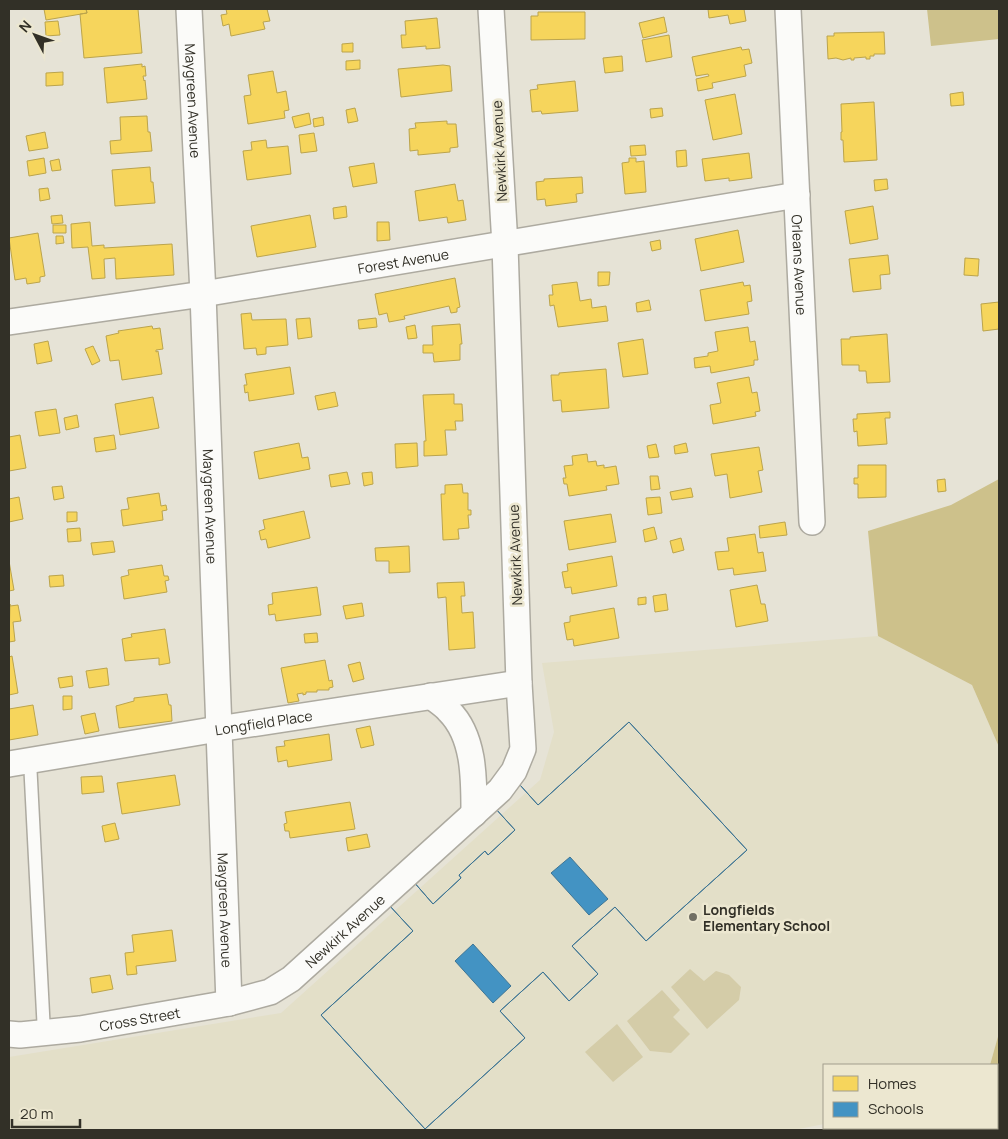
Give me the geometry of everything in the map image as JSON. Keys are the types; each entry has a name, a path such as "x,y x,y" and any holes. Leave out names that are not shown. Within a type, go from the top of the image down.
{"street":[{"name":"Maygreen Avenue","path":"189,9 203,294 229,1003"},
{"name":"Newkirk Avenue","path":"270,992 291,980 500,790 514,771 523,749 519,683 505,245 491,9"},
{"name":"Orleans Avenue","path":"788,9 812,522"},
{"name":"Forest Avenue","path":"9,322 203,294 797,195"},
{"name":"Longfield Place","path":"19,762 218,729 519,683"},
{"path":"431,696 450,711 464,732 474,777 474,814"},
{"name":"Cross Street","path":"9,1034 20,1036 80,1029 229,1003 270,992"}],"lane":[{"path":"19,762 44,1033"}],"shaded area":[{"path":"927,9 999,9 999,39 931,46"},
{"path":"999,479 999,747 972,685 878,636 868,531 951,505"},
{"name":"Longfields Elementary School","path":"878,636 972,685 999,747 999,1033 990,1064 823,1064 823,1124 794,1130 9,1130 9,1057 281,1013 540,780 554,732 542,663"},
{"path":"690,969 704,981 716,971 729,975 741,987 739,1000 707,1029 671,987"},
{"path":"662,990 680,1010 673,1017 690,1034 671,1053 650,1051 627,1021"},
{"path":"617,1024 643,1057 613,1082 585,1052"},
{"path":"999,1033 998,1088 998,1064 990,1064"}],"building: Homes":[{"path":"44,9 86,9 87,13 46,20"},
{"path":"86,9 138,9 142,53 84,58 80,14 87,13"},
{"path":"226,9 267,9 270,21 263,22 265,29 231,36 229,24 223,26 221,15 227,14"},
{"path":"708,9 744,9 746,21 730,24 728,15 709,18"},
{"path":"538,12 585,12 585,39 531,40 531,16 538,16"},
{"path":"664,17 667,32 643,38 639,23"},
{"path":"437,18 440,48 426,49 426,46 402,48 401,35 406,35 405,21"},
{"path":"58,21 60,35 46,36 45,22"},
{"path":"884,32 885,54 874,54 874,56 870,56 870,59 866,59 866,57 854,58 854,60 851,60 851,58 843,60 836,58 828,59 827,36 834,36 834,33"},
{"path":"669,35 672,57 646,62 642,40"},
{"path":"353,43 353,52 342,52 342,44"},
{"path":"741,47 742,50 749,49 752,63 744,65 746,76 712,83 713,88 698,91 696,79 709,76 708,74 696,76 692,57"},
{"path":"622,56 623,71 605,73 603,58"},
{"path":"360,60 360,69 346,70 346,61"},
{"path":"142,64 142,67 145,66 146,76 143,76 147,99 107,103 104,68"},
{"path":"450,66 452,91 401,97 398,69"},
{"path":"273,71 277,93 286,91 289,110 284,111 285,118 248,124 244,96 251,95 248,75"},
{"path":"63,72 63,85 46,86 46,73"},
{"path":"575,81 578,111 542,114 541,111 532,112 530,90 538,89 537,85"},
{"path":"963,92 964,105 951,106 950,94"},
{"path":"735,94 742,134 713,140 705,100"},
{"path":"874,102 877,160 844,162 843,140 841,140 841,104"},
{"path":"355,108 358,121 348,123 346,110"},
{"path":"662,108 663,116 651,118 650,109"},
{"path":"309,113 311,124 295,128 292,117"},
{"path":"147,116 152,151 111,154 110,141 121,140 120,117"},
{"path":"323,117 324,125 314,127 313,119"},
{"path":"447,121 447,124 456,124 458,147 450,148 450,152 418,155 418,150 410,151 409,129 416,128 415,123"},
{"path":"45,132 48,148 29,151 26,136"},
{"path":"314,133 317,151 301,153 299,135"},
{"path":"266,140 267,148 288,146 291,174 247,180 243,151 252,150 251,142"},
{"path":"645,145 646,155 631,156 630,146"},
{"path":"686,150 687,166 677,167 676,151"},
{"path":"749,153 752,178 729,181 729,178 705,181 702,159"},
{"path":"44,158 46,173 29,176 27,161"},
{"path":"629,158 636,158 636,162 644,161 646,192 625,194 622,163 629,162"},
{"path":"59,159 61,170 52,171 50,161"},
{"path":"374,163 377,183 353,187 349,167"},
{"path":"150,167 155,203 115,206 112,170"},
{"path":"582,177 583,193 576,194 577,202 546,206 545,199 537,200 536,182 544,181 544,179"},
{"path":"887,179 888,189 875,191 874,180"},
{"path":"455,184 458,201 463,200 466,220 448,223 447,217 419,221 415,191"},
{"path":"48,188 50,199 40,201 39,189"},
{"path":"346,206 347,217 334,219 333,208"},
{"path":"873,206 878,239 850,244 845,211"},
{"path":"62,215 63,223 52,224 51,216"},
{"path":"310,215 316,247 257,257 251,226"},
{"path":"90,222 92,246 104,245 104,248 172,244 174,275 116,279 115,258 104,259 105,278 92,279 88,247 72,248 71,224"},
{"path":"377,222 389,222 390,240 377,241"},
{"path":"53,225 66,225 66,233 53,233"},
{"path":"738,230 744,262 701,271 695,239"},
{"path":"38,233 45,276 40,277 40,282 27,284 26,278 15,280 9,238"},
{"path":"56,236 63,236 64,243 56,244"},
{"path":"660,240 661,249 652,251 650,242"},
{"path":"888,255 890,274 880,275 881,289 853,292 849,259"},
{"path":"965,258 979,259 978,276 964,275"},
{"path":"598,272 610,272 609,285 598,286"},
{"path":"455,278 460,307 457,308 457,312 451,313 449,306 404,316 405,319 389,322 387,313 379,315 375,294"},
{"path":"577,282 580,301 591,299 592,308 606,306 608,321 558,327 554,305 550,306 549,295 553,295 552,285"},
{"path":"743,282 744,286 750,285 752,301 747,302 749,314 705,321 700,290"},
{"path":"649,300 651,310 637,312 636,303"},
{"path":"999,302 999,329 983,331 981,304"},
{"path":"251,313 252,320 286,319 288,345 266,347 266,354 257,355 256,348 244,349 241,314"},
{"path":"310,318 312,337 298,339 296,319"},
{"path":"376,318 377,327 359,329 358,320"},
{"path":"460,324 462,344 460,344 460,360 434,362 433,353 423,353 423,345 433,345 432,326"},
{"path":"415,325 417,338 408,339 406,327"},
{"path":"152,326 153,329 160,328 163,349 156,350 156,352 158,351 162,374 122,380 119,360 110,361 106,336 119,333 118,331"},
{"path":"748,327 750,342 755,341 758,360 754,360 754,365 711,373 710,366 695,368 694,358 708,356 708,353 718,351 715,332"},
{"path":"887,334 890,382 867,383 866,371 859,371 859,365 842,365 841,339"},
{"path":"643,339 648,374 623,377 618,343"},
{"path":"48,341 52,361 37,364 34,344"},
{"path":"93,346 100,361 92,365 85,349"},
{"path":"290,367 294,394 249,401 248,392 245,393 244,385 247,385 245,374"},
{"path":"606,369 609,408 562,412 561,400 553,401 551,375"},
{"path":"749,377 752,393 757,392 760,411 755,412 756,416 713,424 710,405 721,403 717,383"},
{"path":"335,392 338,406 318,410 315,396"},
{"path":"454,394 454,404 462,404 463,421 455,421 456,430 445,430 447,455 424,456 424,441 426,441 423,395"},
{"path":"153,397 159,428 120,435 115,404"},
{"path":"56,409 60,433 39,436 35,412"},
{"path":"890,412 890,418 885,418 887,444 858,446 857,431 854,432 853,419 857,419 857,414"},
{"path":"77,415 79,427 66,430 64,418"},
{"path":"20,435 26,468 9,471 9,437"},
{"path":"114,435 116,449 96,452 94,438"},
{"path":"299,443 302,458 308,457 310,469 259,479 254,452"},
{"path":"417,443 418,466 396,468 395,444"},
{"path":"686,443 688,452 675,454 674,446"},
{"path":"656,444 659,457 649,458 647,446"},
{"path":"759,447 763,470 758,471 762,492 730,498 727,474 715,476 711,454"},
{"path":"587,454 588,462 596,461 597,466 604,465 604,468 616,466 619,484 606,486 607,490 569,496 567,484 564,484 563,478 566,478 564,466 573,465 572,456"},
{"path":"858,465 886,465 886,497 858,498 858,484 854,484 854,478 858,478"},
{"path":"347,472 350,484 331,487 329,475"},
{"path":"372,472 373,484 364,486 362,473"},
{"path":"650,476 658,476 660,489 651,490"},
{"path":"945,479 946,491 938,492 937,480"},
{"path":"462,484 463,493 468,493 468,510 471,510 471,515 468,515 469,528 458,529 459,539 443,540 441,494 445,494 445,485"},
{"path":"62,486 64,498 54,500 52,487"},
{"path":"691,488 693,497 672,500 670,492"},
{"path":"159,493 161,506 166,505 167,510 162,511 163,520 123,526 121,510 129,509 127,498"},
{"path":"19,497 23,519 9,522 9,499"},
{"path":"660,497 662,513 648,515 646,498"},
{"path":"304,511 310,538 268,548 266,539 261,540 259,531 265,529 263,520"},
{"path":"67,512 77,512 77,521 67,522"},
{"path":"611,514 616,542 569,550 564,521"},
{"path":"785,522 787,535 760,538 759,526"},
{"path":"654,527 657,539 645,542 643,530"},
{"path":"80,528 81,541 68,542 67,529"},
{"path":"755,534 758,553 763,552 766,571 734,575 733,568 718,570 715,552 729,551 727,538"},
{"path":"681,538 684,550 673,553 670,541"},
{"path":"113,541 115,552 93,555 91,543"},
{"path":"409,546 410,572 389,573 389,561 376,561 375,548"},
{"path":"612,556 617,586 572,594 571,587 565,588 562,572 568,571 567,564"},
{"path":"9,561 14,590 9,591"},
{"path":"162,565 164,576 168,576 169,580 165,581 167,592 124,599 121,577 129,575 128,570"},
{"path":"63,575 64,586 50,587 49,576"},
{"path":"464,582 465,596 461,596 462,613 473,612 475,648 449,650 446,597 438,598 437,583"},
{"path":"757,585 761,604 765,604 768,621 736,627 730,590"},
{"path":"317,587 321,615 276,621 275,614 269,615 268,605 273,604 272,593"},
{"path":"666,594 668,610 655,612 653,596"},
{"path":"646,597 646,604 638,605 638,598"},
{"path":"362,603 364,616 346,619 343,606"},
{"path":"10,604 10,606 18,605 21,621 13,622 15,641 9,642"},
{"path":"614,608 619,638 574,646 573,639 567,640 564,623 570,622 570,616"},
{"path":"165,629 170,663 159,665 159,658 125,661 122,639 132,637 131,634"},
{"path":"317,633 318,642 305,643 304,634"},
{"path":"12,656 18,693 9,695 9,657"},
{"path":"325,660 329,681 332,680 333,687 329,688 329,690 306,692 303,695 303,693 297,694 299,701 288,703 281,668"},
{"path":"360,662 364,679 353,682 348,665"},
{"path":"107,668 109,685 89,688 86,671"},
{"path":"72,676 73,686 60,688 58,678"},
{"path":"167,694 169,705 171,705 172,721 119,728 116,706 134,701 134,698"},
{"path":"63,696 72,696 72,709 63,710"},
{"path":"33,705 38,735 9,740 9,709"},
{"path":"95,713 99,731 85,734 81,716"},
{"path":"370,726 374,745 361,748 356,729"},
{"path":"329,734 332,760 288,767 287,760 278,762 276,747 285,746 284,741"},
{"path":"175,775 180,805 122,814 117,783"},
{"path":"102,776 104,792 82,794 81,777"},
{"path":"350,802 355,829 290,838 289,831 285,831 284,824 287,823 285,812"},
{"path":"115,823 119,839 105,842 102,826"},
{"path":"367,834 370,847 348,851 346,838"},
{"path":"172,930 176,961 136,966 137,974 127,975 125,953 134,952 132,935"},
{"path":"110,975 113,989 92,993 90,978"}],"building: Schools":[{"path":"629,722 747,850 646,941 615,907 572,946 598,974 569,1001 543,972 500,1011 525,1038 425,1129 321,1015 413,931 388,904 413,881 433,904 461,878 459,875 485,851 488,855 515,830 495,808 520,785 538,805","holes":["570,857 608,899 589,915 551,873","473,944 511,986 493,1003 455,961"]},
{"path":"629,722 747,850 646,941 615,907 572,946 598,974 569,1001 543,972 500,1011 525,1038 425,1129 321,1015 413,931 388,904 413,881 433,904 461,878 459,875 485,851 488,855 515,830 495,808 520,785 538,805"}],"place":[{"name":"Longfields Elementary School","path":"693,917"}]}
